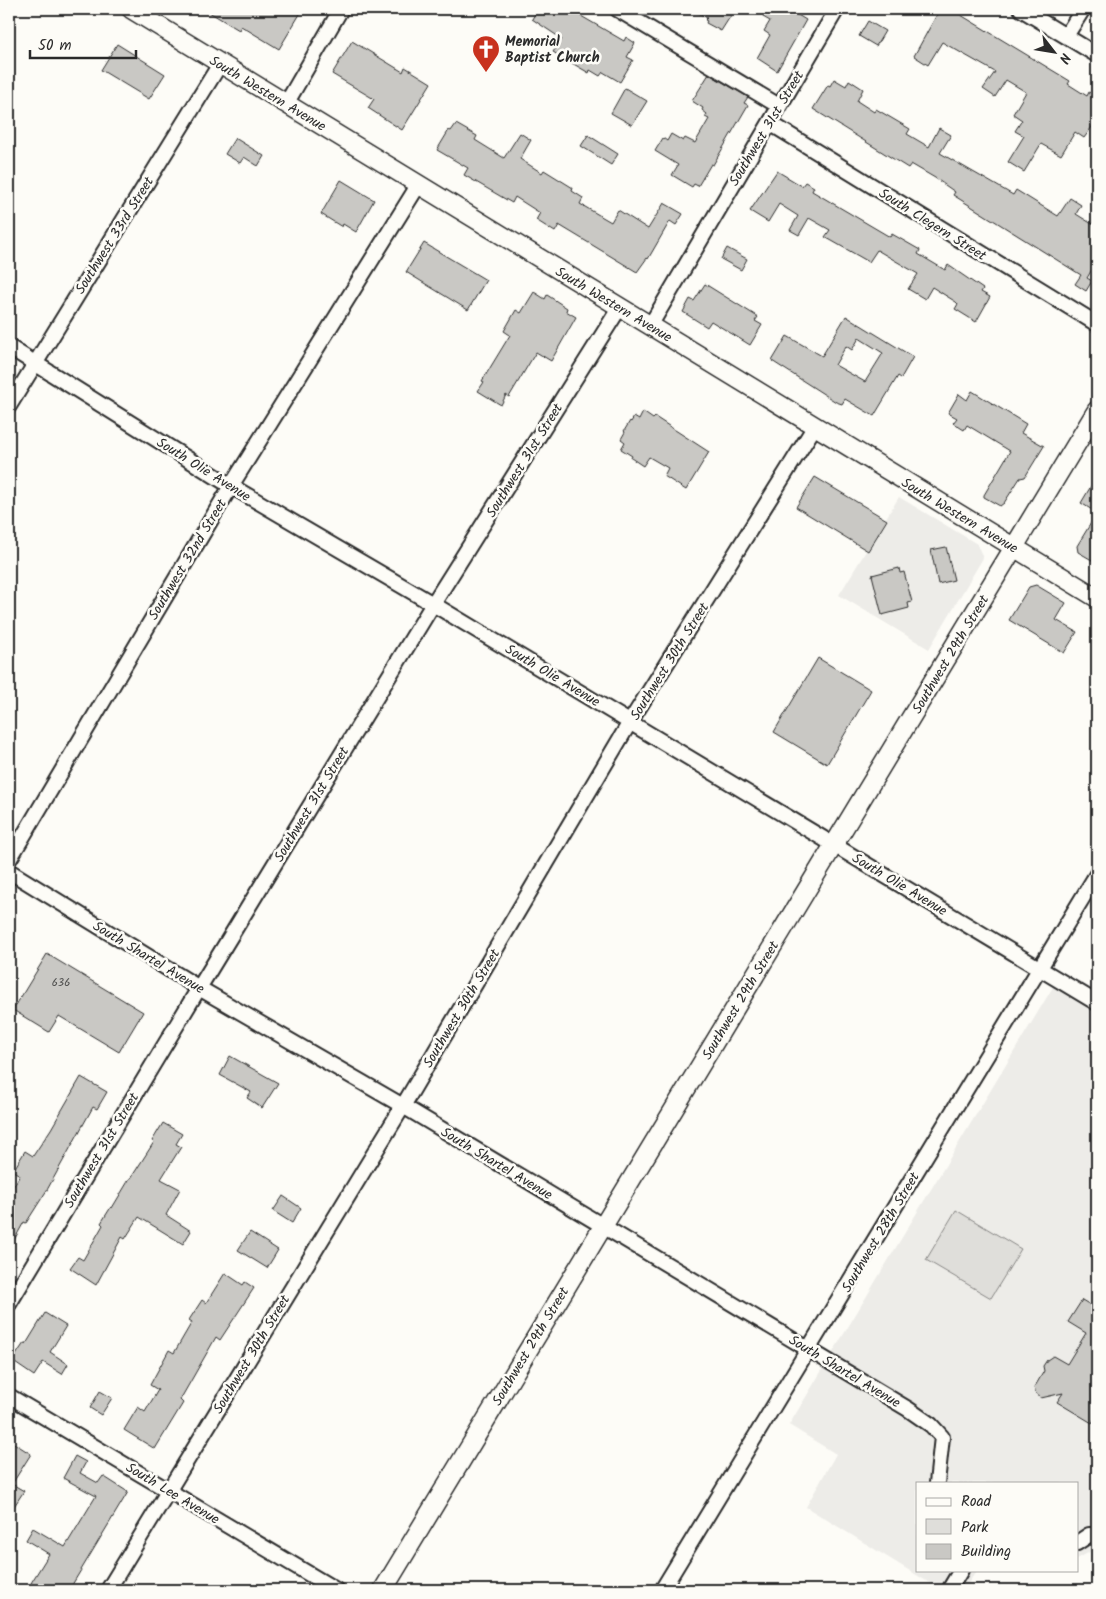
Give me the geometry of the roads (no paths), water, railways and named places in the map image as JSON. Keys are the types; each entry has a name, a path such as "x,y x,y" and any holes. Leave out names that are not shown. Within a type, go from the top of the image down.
{"main road":[{"name":"South Western Avenue","path":"131,9 1097,598"},
{"name":"Southwest 29th Street","path":"383,1590 1097,410"}],"street":[{"path":"286,104 341,9"},
{"path":"618,9 779,106"},
{"name":"Southwest 31st Street","path":"650,326 837,9"},
{"path":"1020,9 1097,55"},
{"path":"1066,36 1083,9"},
{"name":"Southwest 33rd Street","path":"9,406 220,64"},
{"name":"South Clegern Street","path":"770,123 1097,324"},
{"name":"Southwest 32nd Street","path":"9,860 231,486 419,184"},
{"name":"Southwest 31st Street","path":"9,1304 199,988 434,604 620,307"},
{"name":"South Olie Avenue","path":"9,347 231,486 434,604 1097,1002"},
{"name":"Southwest 30th Street","path":"108,1590 403,1106 630,722 815,426"},
{"name":"South Shartel Avenue","path":"9,871 199,988 403,1106 908,1409 942,1437 937,1482"},
{"name":"Southwest 28th Street","path":"662,1590 1097,874"},
{"name":"South Lee Avenue","path":"9,1396 336,1590"},
{"path":"1078,1541 1089,1535 1097,1535"},
{"path":"949,1590 960,1572"}],"place":[{"name":"Memorial Baptist Church","path":"486,73"}]}
